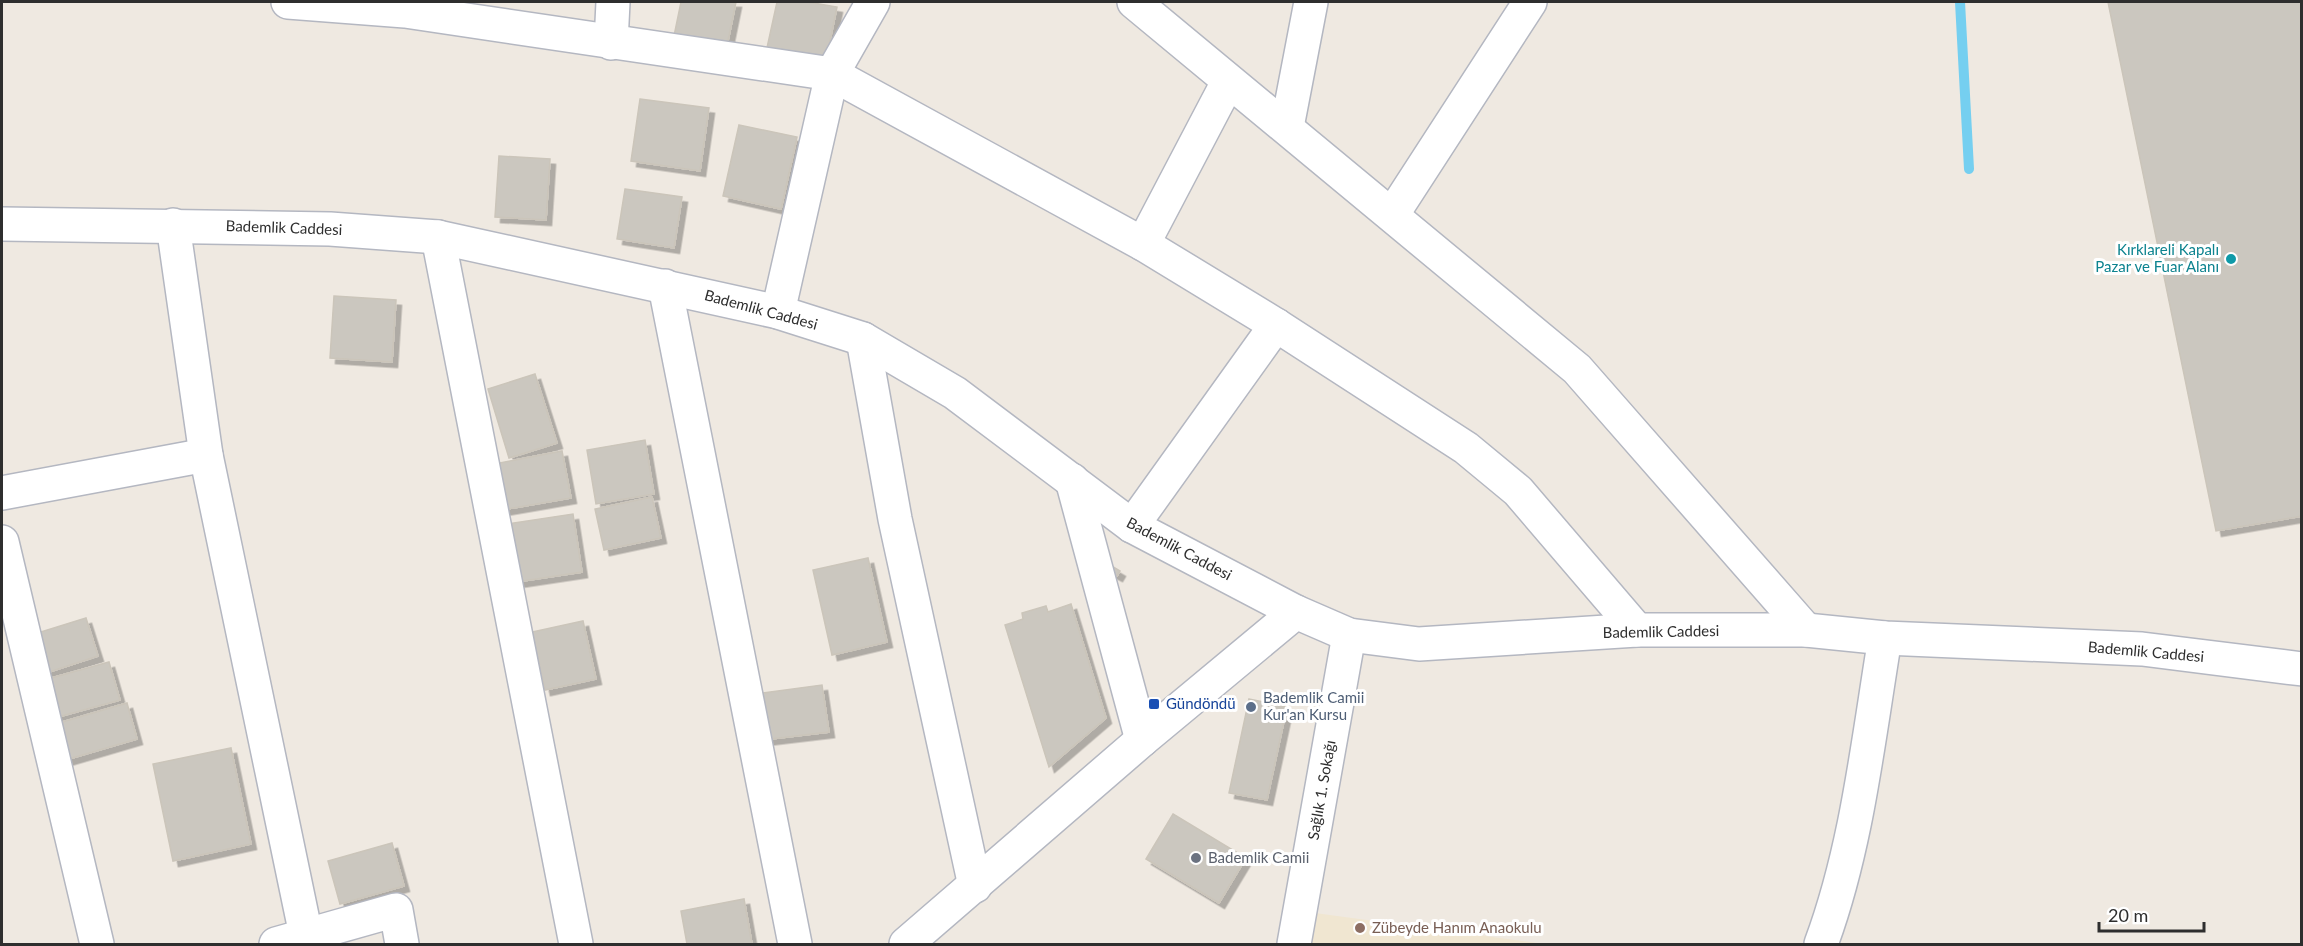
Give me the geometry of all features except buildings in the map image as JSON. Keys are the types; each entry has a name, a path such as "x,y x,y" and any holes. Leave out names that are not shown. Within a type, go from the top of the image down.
{"street":[{"path":"288,2 405,6 611,43 832,74 1143,244 1276,325 1466,448 1518,491 1637,630"},
{"path":"611,43 613,2"},
{"path":"778,312 832,74 873,2"},
{"path":"1134,2 1577,369 1806,630"},
{"path":"1287,127 1311,2"},
{"path":"1392,215 1530,2"},
{"path":"1143,244 1228,82"},
{"name":"Bademlik Caddesi","path":"2,224 330,229 438,237 778,312 863,339 955,393 1132,526 1296,612 1349,635 1419,644 1637,630 1806,630 1885,638 2142,649 2301,669"},
{"path":"173,225 206,455 291,940 396,910 402,945"},
{"path":"438,237 576,945"},
{"path":"665,286 795,945"},
{"path":"1132,526 1276,325"},
{"path":"863,339 895,519 975,886"},
{"path":"2,493 206,455"},
{"path":"1072,480 1142,740"},
{"path":"2,542 97,945"},
{"path":"911,942 1142,740 1296,612"},
{"name":"Sağlık 1. Sokağı","path":"1294,945 1349,635"},
{"path":"1821,945 1837,902 1854,823 1885,638"}],"shaded area":[{"name":"Zübeyde Hanım Anaokulu","path":"1300,911 1545,944 1294,944"}],"waterway":[{"path":"1960,2 1969,169"}],"place":[{"name":"Kırklareli Kapalı Pazar ve Fuar Alanı","path":"2231,259"},
{"name":"Gündöndü","path":"1154,704"},
{"name":"Bademlik Camii Kur'an Kursu","path":"1251,707"},
{"name":"Bademlik Camii","path":"1196,858"},
{"name":"Zübeyde Hanım Anaokulu","path":"1360,928"}]}
